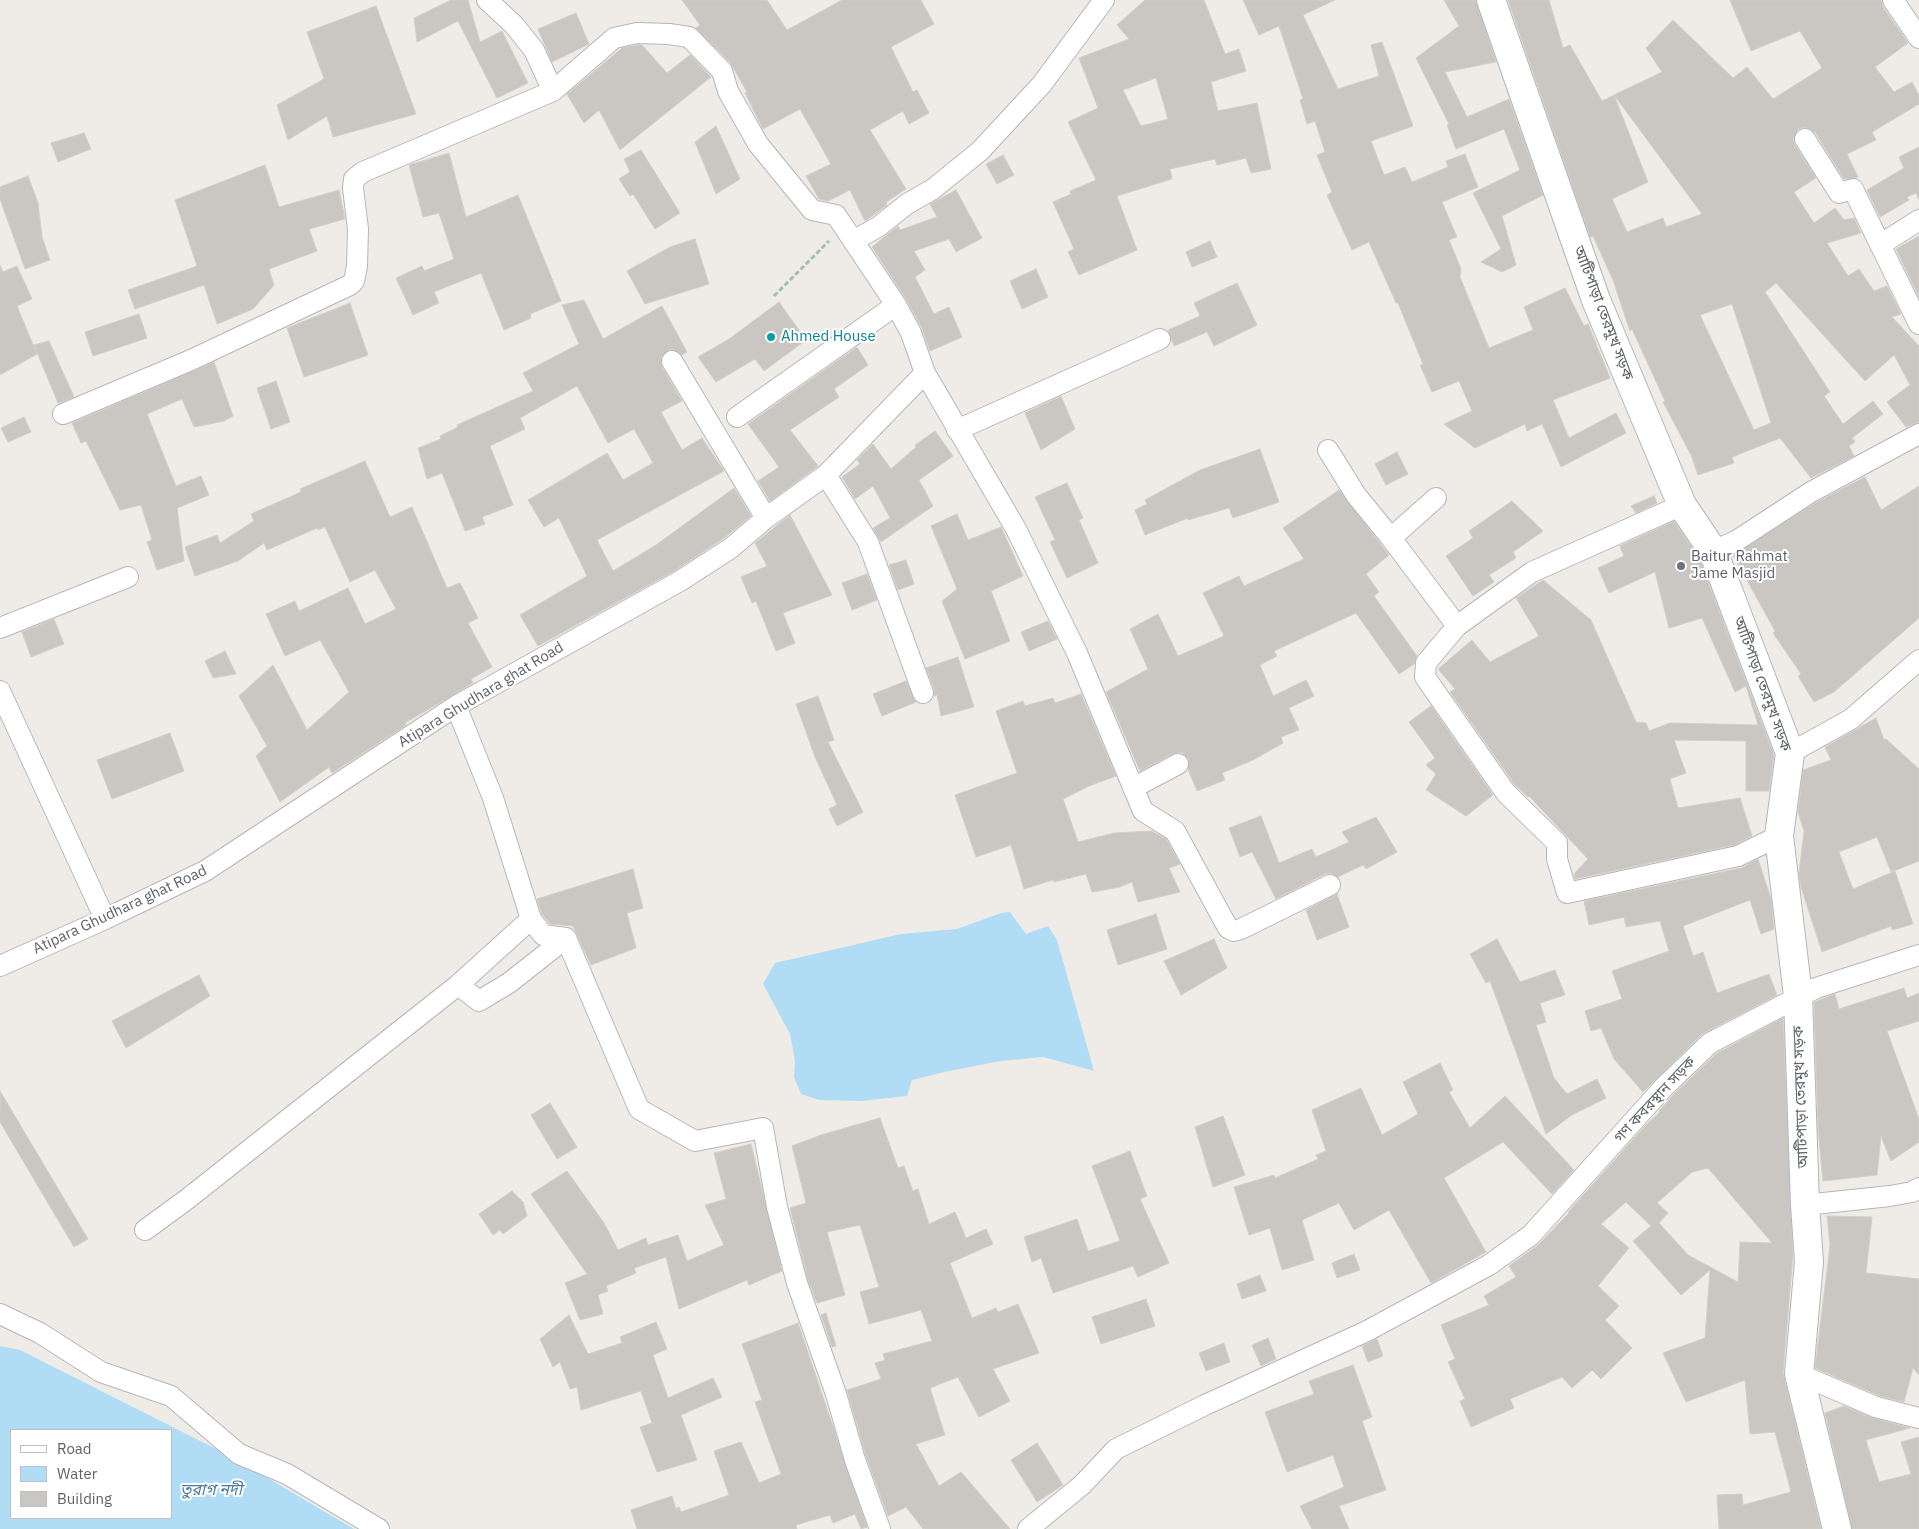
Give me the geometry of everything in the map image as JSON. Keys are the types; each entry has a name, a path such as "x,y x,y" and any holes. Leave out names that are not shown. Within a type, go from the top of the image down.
{"main road":[{"name":"আটিপাড়া তেরমুখ সড়ক","path":"1491,0 1596,300 1682,505 1713,551 1790,753 1779,836 1798,996 1805,1205 1809,1262 1799,1374 1837,1529"}],"street":[{"path":"487,0 514,25 534,50 553,91"},
{"path":"844,238 878,228 907,204 933,188 980,151 1042,84 1104,0"},
{"path":"1893,0 1919,38"},
{"path":"63,414 191,360 350,285 354,281 357,266 358,230 353,188 354,179 363,172 553,91 614,38 637,33 689,37 722,71 728,91 758,144 812,210 836,215 844,238 896,305 911,333 925,373 1016,529 1077,653 1144,810 1175,830 1228,928 1234,931 1330,885"},
{"path":"1805,139 1839,192 1853,189 1919,324"},
{"path":"1880,245 1919,220"},
{"path":"737,417 896,305"},
{"path":"957,430 1160,339"},
{"path":"672,361 766,518"},
{"name":"Atipara Ghudhara ghat Road","path":"0,966 106,919 205,871 456,706 680,581 731,548 766,518 826,476 925,373"},
{"path":"1713,551 1736,541 1811,492 1919,434"},
{"path":"1328,450 1356,495 1457,626"},
{"path":"826,476 868,542 923,693"},
{"path":"1391,538 1436,498"},
{"path":"1682,505 1532,572 1457,626 1426,663 1425,677 1506,793 1557,843 1557,859 1567,893 1738,856 1779,836"},
{"path":"0,628 128,577"},
{"path":"1790,753 1851,719 1919,660"},
{"path":"0,691 8,731 106,919"},
{"path":"456,706 493,798 531,919 543,935 566,938"},
{"path":"1133,788 1178,764"},
{"path":"145,1230 186,1200 458,985 531,919"},
{"path":"458,985 479,1001 509,983 566,938"},
{"path":"566,938 639,1108 695,1142 763,1128 777,1207 797,1283 836,1394 855,1460 880,1529"},
{"name":"গণ কবরস্থান সড়ক","path":"1028,1529 1037,1519 1082,1485 1116,1449 1205,1405 1367,1332 1489,1265 1532,1234 1664,1087 1710,1043 1816,988 1919,955"},
{"path":"1805,1205 1890,1196 1912,1192 1919,1188"},
{"path":"0,1314 40,1333 101,1372 171,1396 239,1454 287,1474 379,1529"},
{"path":"1799,1374 1876,1408 1919,1418"}],"path":[{"path":"774,296 844,238"}],"water":[{"path":"1010,912 1026,934 1048,926 1057,940 1094,1071 1043,1057 1001,1061 912,1080 907,1096 861,1101 819,1100 801,1094 794,1077 795,1061 790,1034 763,984 775,963 901,934 957,929 1001,913"},
{"name":"তুরাগ নদী","path":"0,1346 20,1350 232,1457 354,1529 0,1529"}],"building":[{"path":"451,0 468,0 480,42 502,31 528,83 497,98 458,21 417,42 414,18"},
{"path":"682,0 767,0 787,30 842,0 921,0 934,24 891,47 913,92 917,90 929,113 909,124 903,111 870,130 906,189 886,202 887,205 865,221 850,190 828,201 819,199 806,176 831,164 800,109 763,129 745,93 747,92 730,62 696,28 700,25"},
{"path":"1145,0 1204,0 1225,54 1239,49 1246,71 1211,82 1218,111 1257,103 1271,169 1251,173 1246,158 1217,165 1215,159 1170,169 1172,179 1117,196 1137,250 1079,275 1068,252 1074,249 1053,202 1071,194 1070,191 1096,180 1068,122 1098,108 1079,58 1129,39 1117,25","holes":["1156,78 1168,119 1141,126 1123,90"]},
{"path":"1243,0 1335,0 1303,15 1338,89 1379,76 1371,45 1382,42 1413,126 1371,141 1384,175 1405,167 1412,182 1448,167 1446,161 1465,154 1478,187 1442,202 1457,237 1449,240 1461,269 1460,277 1489,348 1533,330 1524,307 1565,288 1584,326 1588,324 1610,378 1553,400 1569,438 1616,413 1626,433 1561,467 1542,424 1527,431 1525,424 1475,448 1444,424 1472,411 1459,381 1432,392 1420,365 1423,364 1398,303 1396,303 1369,242 1352,250 1327,195 1332,192 1317,155 1325,152 1315,121 1307,124 1300,100 1303,99 1279,26 1259,35"},
{"path":"1444,0 1476,0 1496,62 1445,72 1467,117 1509,99 1543,195 1502,216 1516,265 1502,272 1481,262 1501,249 1473,193 1520,170 1504,129 1456,149 1447,125 1449,124 1416,58 1459,26"},
{"path":"1508,0 1549,0 1563,48 1570,45 1602,101 1614,95 1662,72 1646,48 1673,20 1733,78 1747,67 1773,99 1822,68 1800,31 1751,51 1730,0 1881,0 1883,7 1908,43 1875,67 1894,92 1912,82 1919,95 1919,104 1872,132 1876,140 1847,154 1858,177 1856,178 1844,179 1815,132 1805,127 1798,129 1793,139 1795,145 1816,178 1794,192 1814,223 1835,208 1844,220 1854,218 1861,233 1827,243 1848,276 1859,269 1874,291 1887,286 1901,314 1892,317 1919,346 1919,422 1906,427 1887,402 1910,385 1894,355 1865,381 1776,283 1765,292 1830,392 1824,396 1843,424 1873,401 1883,414 1852,438 1855,442 1849,446 1854,456 1811,478 1780,438 1732,457 1734,463 1698,475 1691,455 1663,402 1665,401 1632,329 1630,331 1613,280 1593,236 1590,237","holes":["1614,95 1702,214 1666,227 1663,218 1627,232 1612,199 1648,182","1732,304 1771,423 1754,430 1700,315"]},
{"path":"376,6 416,114 333,137 327,116 288,140 277,105 324,79 307,32"},
{"path":"576,13 589,44 552,62 538,29"},
{"path":"642,45 667,73 690,55 711,77 620,150 599,110 584,123 567,94 622,48"},
{"path":"716,126 740,179 716,194 695,142"},
{"path":"84,133 91,149 58,162 51,143"},
{"path":"1919,147 1919,200 1916,193 1907,197 1909,200 1880,217 1867,190 1904,168 1899,157"},
{"path":"641,150 680,213 655,229 633,194 630,196 619,179 630,172 624,159"},
{"path":"449,153 466,217 518,195 561,301 530,314 531,318 504,330 481,273 434,292 439,303 413,315 396,278 422,266 424,271 454,259 439,213 423,217 409,165"},
{"path":"1003,155 1014,175 997,184 986,164"},
{"path":"265,165 279,207 339,190 345,219 309,229 317,251 269,269 274,285 253,309 217,324 204,285 135,309 128,290 197,266 175,200"},
{"path":"28,176 38,203 42,237 50,260 25,269 0,199 0,187"},
{"path":"956,190 982,238 956,252 949,239 914,251 925,270 915,277 934,314 949,307 962,337 930,351 922,328 906,299 872,247 898,226 900,230 937,217 930,204"},
{"path":"1919,236 1919,297 1896,249"},
{"path":"695,239 709,284 645,304 627,271 670,247"},
{"path":"1210,241 1217,257 1192,267 1186,252"},
{"path":"0,265 3,272 17,266 32,299 17,306 37,354 0,375"},
{"path":"1036,269 1048,297 1022,309 1010,281"},
{"path":"1237,283 1257,325 1214,346 1207,332 1174,346 1168,330 1200,316 1194,303"},
{"path":"584,300 603,339 662,306 687,352 682,355 671,349 661,356 662,367 682,401 661,412 682,450 702,438 724,471 597,540 613,571 656,545 734,488 751,516 724,538 674,571 538,646 520,615 587,576 559,518 544,527 528,500 607,453 623,480 653,463 634,429 608,443 577,386 520,418 525,429 490,446 513,505 482,517 485,524 465,531 442,473 427,479 418,448 441,439 440,436 458,427 457,425 533,391 523,373 579,344 562,305"},
{"name":"Ahmed House","path":"779,302 806,340 764,371 755,359 716,382 698,357 729,339"},
{"path":"350,303 368,355 304,377 287,328"},
{"path":"139,314 147,338 93,356 85,332"},
{"path":"49,341 74,397 58,403 34,345"},
{"path":"857,347 868,365 834,389 839,397 790,430 818,466 770,501 758,481 779,467 748,424"},
{"path":"214,362 233,416 224,421 194,427 182,399 147,414 176,486 201,476 209,495 177,508 184,561 157,570 147,542 152,540 141,505 120,510 86,441 81,443 72,423"},
{"path":"276,381 290,422 271,429 257,388"},
{"path":"1061,396 1075,429 1041,450 1025,413"},
{"path":"24,417 31,432 8,442 1,428"},
{"path":"935,431 953,456 919,480 933,506 881,542 873,528 890,518 873,486 855,499 842,477 860,464 857,460 873,444 891,469 916,447 915,445"},
{"path":"1260,449 1279,502 1233,518 1229,508 1188,520 1188,518 1145,535 1135,510 1147,504 1145,500 1200,470"},
{"path":"1397,452 1408,474 1386,485 1375,464"},
{"path":"365,461 390,517 412,507 447,588 460,583 478,618 468,623 492,667 471,679 473,683 405,723 406,725 332,773 329,767 280,802 256,756 267,746 239,696 273,665 307,730 349,692 320,640 285,656 266,614 295,601 299,611 348,588 365,624 396,609 375,570 350,582 325,527 318,530 317,528 267,550 264,543 238,561 195,576 185,547 217,535 220,543 254,521 251,514 301,492 300,489"},
{"path":"1865,477 1881,510 1919,486 1919,618 1834,692 1814,702 1798,676 1801,674 1773,633 1775,631 1733,555 1817,502"},
{"path":"1067,483 1083,518 1079,520 1098,563 1067,578 1050,542 1055,540 1035,497"},
{"path":"1339,490 1389,555 1366,574 1379,592 1374,596 1417,656 1414,664 1399,674 1356,613 1274,651 1277,656 1260,665 1273,696 1306,680 1314,696 1289,708 1299,730 1281,737 1283,743 1253,760 1222,773 1225,780 1197,791 1188,769 1189,759 1182,752 1172,754 1140,771 1106,692 1148,669 1130,629 1158,614 1178,656 1224,636 1203,593 1239,576 1244,586 1304,559 1283,528"},
{"path":"1654,496 1657,503 1636,513 1631,506"},
{"path":"1512,501 1543,531 1513,552 1516,558 1489,575 1494,582 1473,596 1446,556 1473,538 1469,531"},
{"path":"957,514 968,540 1001,527 1023,576 991,591 1010,641 965,659 942,601 957,589 931,526"},
{"path":"790,515 832,595 783,613 795,643 776,651 756,601 752,603 741,577 767,566 755,543"},
{"path":"1674,521 1699,558 1774,755 1769,791 1746,791 1746,741 1674,740 1686,773 1670,779 1678,808 1740,798 1752,836 1734,845 1575,879 1574,874 1588,859 1529,796 1515,785 1450,692 1455,689 1438,669 1472,640 1490,662 1539,636 1516,598 1543,580 1591,620 1636,722 1646,723 1649,731 1670,723 1758,725 1746,686 1735,692 1702,618 1669,628 1655,572 1609,593 1598,568 1624,556 1620,546"},
{"path":"906,560 914,584 898,590 889,565"},
{"path":"867,574 877,600 852,610 842,583"},
{"path":"54,619 64,644 31,657 22,632"},
{"path":"1048,621 1057,639 1029,651 1021,632"},
{"path":"225,651 236,674 213,678 205,661"},
{"path":"958,657 974,707 941,716 937,695 934,696 934,689 926,668"},
{"path":"906,681 916,702 882,716 873,694"},
{"path":"1081,694 1116,776 1089,786 1063,799 1078,842 1114,833 1152,831 1166,839 1180,864 1169,868 1180,892 1138,902 1132,882 1120,887 1092,892 1086,874 1054,882 1053,880 1024,889 1011,845 976,857 955,795 1017,773 996,711 1023,701 1025,706 1053,698 1055,703"},
{"path":"818,696 834,740 828,742 863,812 837,826 829,809 837,805 815,757 796,704"},
{"path":"1431,706 1493,795 1466,816 1426,790 1436,774 1426,765 1435,758 1409,722"},
{"path":"1876,718 1884,740 1886,739 1919,769 1919,861 1891,872 1877,837 1839,852 1853,889 1895,871 1913,924 1892,930 1891,926 1822,952 1801,887 1799,873 1804,831 1798,812 1803,770 1831,760 1825,747"},
{"path":"170,733 184,771 112,799 97,760"},
{"path":"1261,816 1279,863 1312,849 1316,857 1349,842 1342,832 1376,817 1397,852 1366,869 1363,865 1338,877 1331,873 1325,874 1276,899 1252,852 1240,857 1229,828"},
{"path":"1758,859 1771,899 1774,929 1761,934 1750,900 1683,926 1693,956 1703,952 1717,993 1769,974 1777,995 1702,1034 1643,1092 1614,1059 1601,1028 1591,1031 1585,1011 1622,999 1612,971 1669,951 1660,921 1626,927 1624,917 1589,925 1584,901 1741,868"},
{"path":"633,869 643,908 627,913 636,948 591,965 573,926 550,924 542,914 537,899"},
{"path":"1337,894 1349,927 1317,940 1306,910"},
{"path":"1156,914 1167,949 1118,965 1107,930"},
{"path":"1214,939 1227,968 1181,995 1164,961"},
{"path":"1497,939 1520,982 1555,970 1565,995 1540,1003 1546,1022 1536,1025 1554,1078 1567,1094 1597,1079 1606,1098 1572,1115 1546,1134 1490,981 1486,983 1470,954"},
{"path":"199,975 210,996 126,1048 112,1021"},
{"path":"1904,988 1907,998 1919,993 1919,1021 1887,1031 1919,1119 1919,1142 1891,1161 1881,1136 1877,1175 1823,1181 1818,1128 1814,1002 1835,994 1839,1009"},
{"path":"1783,1018 1793,1255 1783,1373 1821,1529 1719,1529 1717,1495 1742,1494 1743,1505 1791,1492 1775,1432 1750,1434 1745,1380 1686,1402 1663,1353 1705,1338 1710,1270 1681,1295 1633,1241 1651,1226 1626,1202 1601,1224 1629,1248 1598,1286 1619,1306 1605,1320 1632,1348 1601,1379 1592,1370 1572,1388 1562,1377 1510,1399 1514,1408 1471,1427 1460,1401 1465,1399 1448,1362 1455,1359 1441,1325 1489,1305 1484,1296 1516,1277 1509,1266 1538,1245 1569,1213 1645,1126 1660,1112 1673,1095 1717,1053","holes":["1708,1168 1772,1243 1740,1242 1738,1282 1688,1255 1659,1223 1668,1213 1657,1203 1692,1172"]},
{"path":"1440,1063 1453,1090 1449,1092 1470,1128 1505,1096 1574,1170 1552,1194 1503,1142 1444,1178 1486,1252 1431,1283 1389,1210 1354,1230 1339,1203 1302,1220 1314,1260 1282,1270 1270,1228 1249,1235 1234,1187 1274,1175 1275,1178 1318,1159 1316,1155 1326,1151 1312,1110 1361,1088 1382,1135 1418,1114 1403,1082"},
{"path":"0,1091 88,1239 74,1247 0,1122"},
{"path":"550,1103 577,1147 557,1159 531,1115"},
{"path":"1223,1116 1245,1175 1213,1187 1195,1127"},
{"path":"880,1118 898,1168 904,1166 913,1191 918,1189 929,1224 955,1212 966,1238 986,1229 993,1244 950,1263 972,1318 996,1308 998,1312 1018,1304 1039,1353 993,1369 1010,1401 979,1417 958,1377 930,1388 945,1435 916,1444 939,1486 961,1472 1010,1529 923,1529 906,1507 888,1516 866,1456 847,1390 881,1379 875,1363 885,1360 883,1354 932,1341 921,1310 869,1324 860,1292 879,1287 860,1225 827,1232 845,1295 817,1303 808,1280 790,1208 806,1203 792,1146 821,1135"},
{"path":"751,1144 782,1271 749,1285 747,1280 679,1309 666,1257 634,1268 636,1273 606,1286 608,1291 598,1295 603,1314 580,1320 565,1283 587,1274 531,1194 567,1171 604,1223 618,1250 646,1238 648,1245 678,1235 687,1261 724,1245 705,1205 726,1199 714,1153"},
{"path":"1130,1151 1147,1196 1140,1199 1169,1263 1138,1277 1133,1266 1053,1293 1041,1258 1032,1262 1024,1237 1077,1219 1088,1251 1120,1241 1092,1166"},
{"path":"512,1191 523,1202 527,1216 503,1234 500,1230 493,1235 479,1214"},
{"path":"1827,1216 1872,1217 1866,1273 1919,1279 1919,1375 1913,1368 1904,1402 1880,1396 1815,1368 1830,1245"},
{"path":"1354,1254 1360,1270 1337,1278 1332,1263"},
{"path":"1260,1275 1266,1291 1242,1299 1237,1284"},
{"path":"1146,1299 1155,1326 1101,1344 1092,1317"},
{"path":"826,1313 836,1346 832,1347 821,1315"},
{"path":"569,1315 588,1354 622,1343 620,1337 656,1322 667,1349 653,1355 668,1398 713,1378 722,1397 681,1415 697,1460 657,1472 640,1427 652,1423 641,1391 581,1410 577,1387 570,1389 560,1362 553,1367 540,1339"},
{"path":"798,1323 867,1527 861,1529 855,1514 833,1523 830,1515 796,1525 797,1529 637,1529 631,1510 672,1496 676,1509 679,1507 681,1512 729,1495 714,1451 741,1442 759,1483 781,1474 755,1402 762,1400 742,1344"},
{"path":"1268,1338 1276,1359 1261,1366 1252,1345"},
{"path":"1377,1339 1383,1356 1368,1362 1362,1346"},
{"path":"1224,1343 1230,1362 1206,1371 1199,1353"},
{"path":"1353,1365 1372,1417 1362,1421 1386,1490 1339,1506 1349,1529 1312,1529 1300,1506 1344,1487 1333,1455 1287,1472 1265,1412 1314,1394 1309,1381"},
{"path":"1844,1406 1873,1418 1910,1428 1866,1440 1879,1482 1911,1474 1901,1442 1919,1437 1919,1529 1852,1529 1825,1413"},
{"path":"1037,1443 1063,1485 1037,1502 1011,1460"}],"place":[{"name":"Ahmed House","path":"771,337"},
{"name":"Baitur Rahmat Jame Masjid","path":"1681,566"}]}
